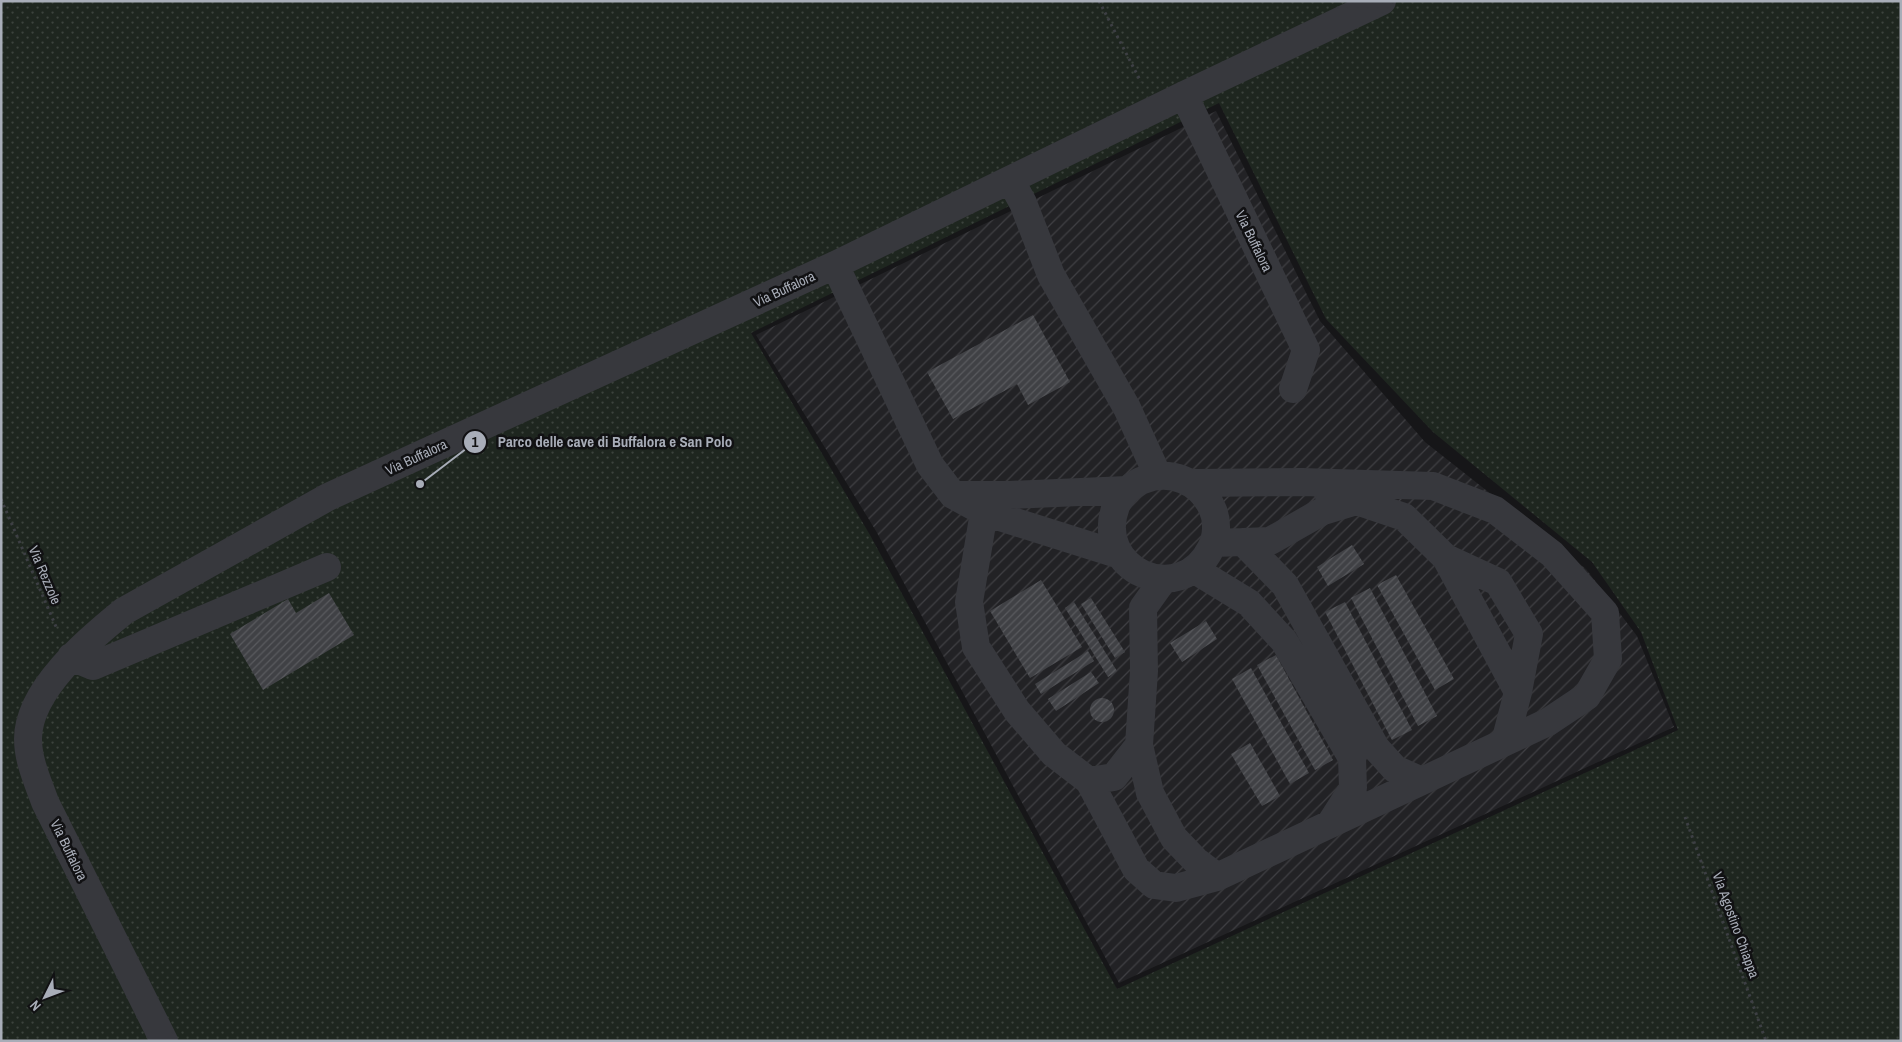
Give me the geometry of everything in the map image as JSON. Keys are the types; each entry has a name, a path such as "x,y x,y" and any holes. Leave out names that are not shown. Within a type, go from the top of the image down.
{"street":[{"name":"Via Buffalora","path":"164,1041 45,802 32,766 28,740 31,718 41,695 71,657 94,634 124,611 328,497 835,265 1382,1"},
{"name":"Via Buffalora","path":"1184,95 1306,350 1293,389"},
{"path":"1011,181 1024,204 1051,274 1127,408 1158,476"},
{"path":"835,265 930,465 953,495 984,512 1120,555"},
{"path":"1158,476 1176,476 1192,483 1204,495 1213,509 1216,526 1214,543 1206,558 1194,570 1179,577 1163,580 1146,577 1132,568 1120,555 1113,539 1112,522 1117,505 1127,490 1141,480 1158,476"},
{"path":"984,512 970,602 976,647 1017,711 1054,754 1089,781 1136,869 1154,885 1176,888 1217,877 1548,722 1587,696 1608,659 1606,613 1552,554 1495,510 1434,486 1302,482 1192,483"},
{"path":"1302,482 1404,518 1446,558 1518,692"},
{"path":"953,495 1009,495 1127,490"},
{"path":"1214,543 1270,541 1323,511 1356,501"},
{"path":"1243,542 1286,585 1376,748 1395,769 1422,781"},
{"path":"1446,558 1498,582 1529,634 1518,692 1505,742"},
{"path":"71,657 93,666 327,567"},
{"path":"1194,570 1249,603 1284,641 1352,758 1353,788 1330,824"},
{"path":"1163,580 1143,608 1144,672 1139,745 1150,793 1174,838 1196,861 1217,877"},
{"path":"1089,781 1114,777 1139,745"}],"path":[{"path":"1099,1 1155,110"},
{"name":"Via Rezzole","path":"1,499 51,619 71,657"},
{"name":"Via Agostino Chiappa","path":"1685,817 1766,1041"}],"shaded area":[{"path":"1,1 1901,1 1901,1041 1,1041","holes":["1219,103 1326,319 1433,432 1592,562 1641,632 1678,730 1117,989 870,535 751,333"]},
{"path":"1216,111 1320,321 1425,442 1586,569 1637,636 1674,727 1119,983 876,531 756,335"}],"building":[{"path":"1033,315 1070,382 1028,405 1017,384 953,419 927,372"},
{"path":"1352,545 1364,564 1328,586 1317,567"},
{"path":"1396,575 1454,679 1435,690 1377,585"},
{"path":"1041,580 1082,647 1030,678 990,611"},
{"path":"1370,588 1437,716 1418,726 1351,598"},
{"path":"329,593 354,635 263,690 230,634 288,599 296,613"},
{"path":"1091,598 1125,652 1115,658 1081,604"},
{"path":"1074,602 1117,671 1108,677 1065,608"},
{"path":"1345,602 1412,730 1392,740 1325,612"},
{"path":"1206,621 1217,639 1182,662 1170,643"},
{"path":"1088,651 1094,661 1041,694 1035,684"},
{"path":"1276,655 1333,760 1315,770 1257,665"},
{"path":"1251,668 1309,773 1290,784 1232,679"},
{"path":"1091,672 1099,683 1056,711 1048,699"},
{"path":"1102,698 1110,702 1114,710 1110,718 1102,722 1094,718 1090,710 1094,702"},
{"path":"1250,743 1280,796 1262,806 1231,754"}],"place":[{"name":"Parco delle cave di Buffalora e San Polo","path":"420,484"}]}
